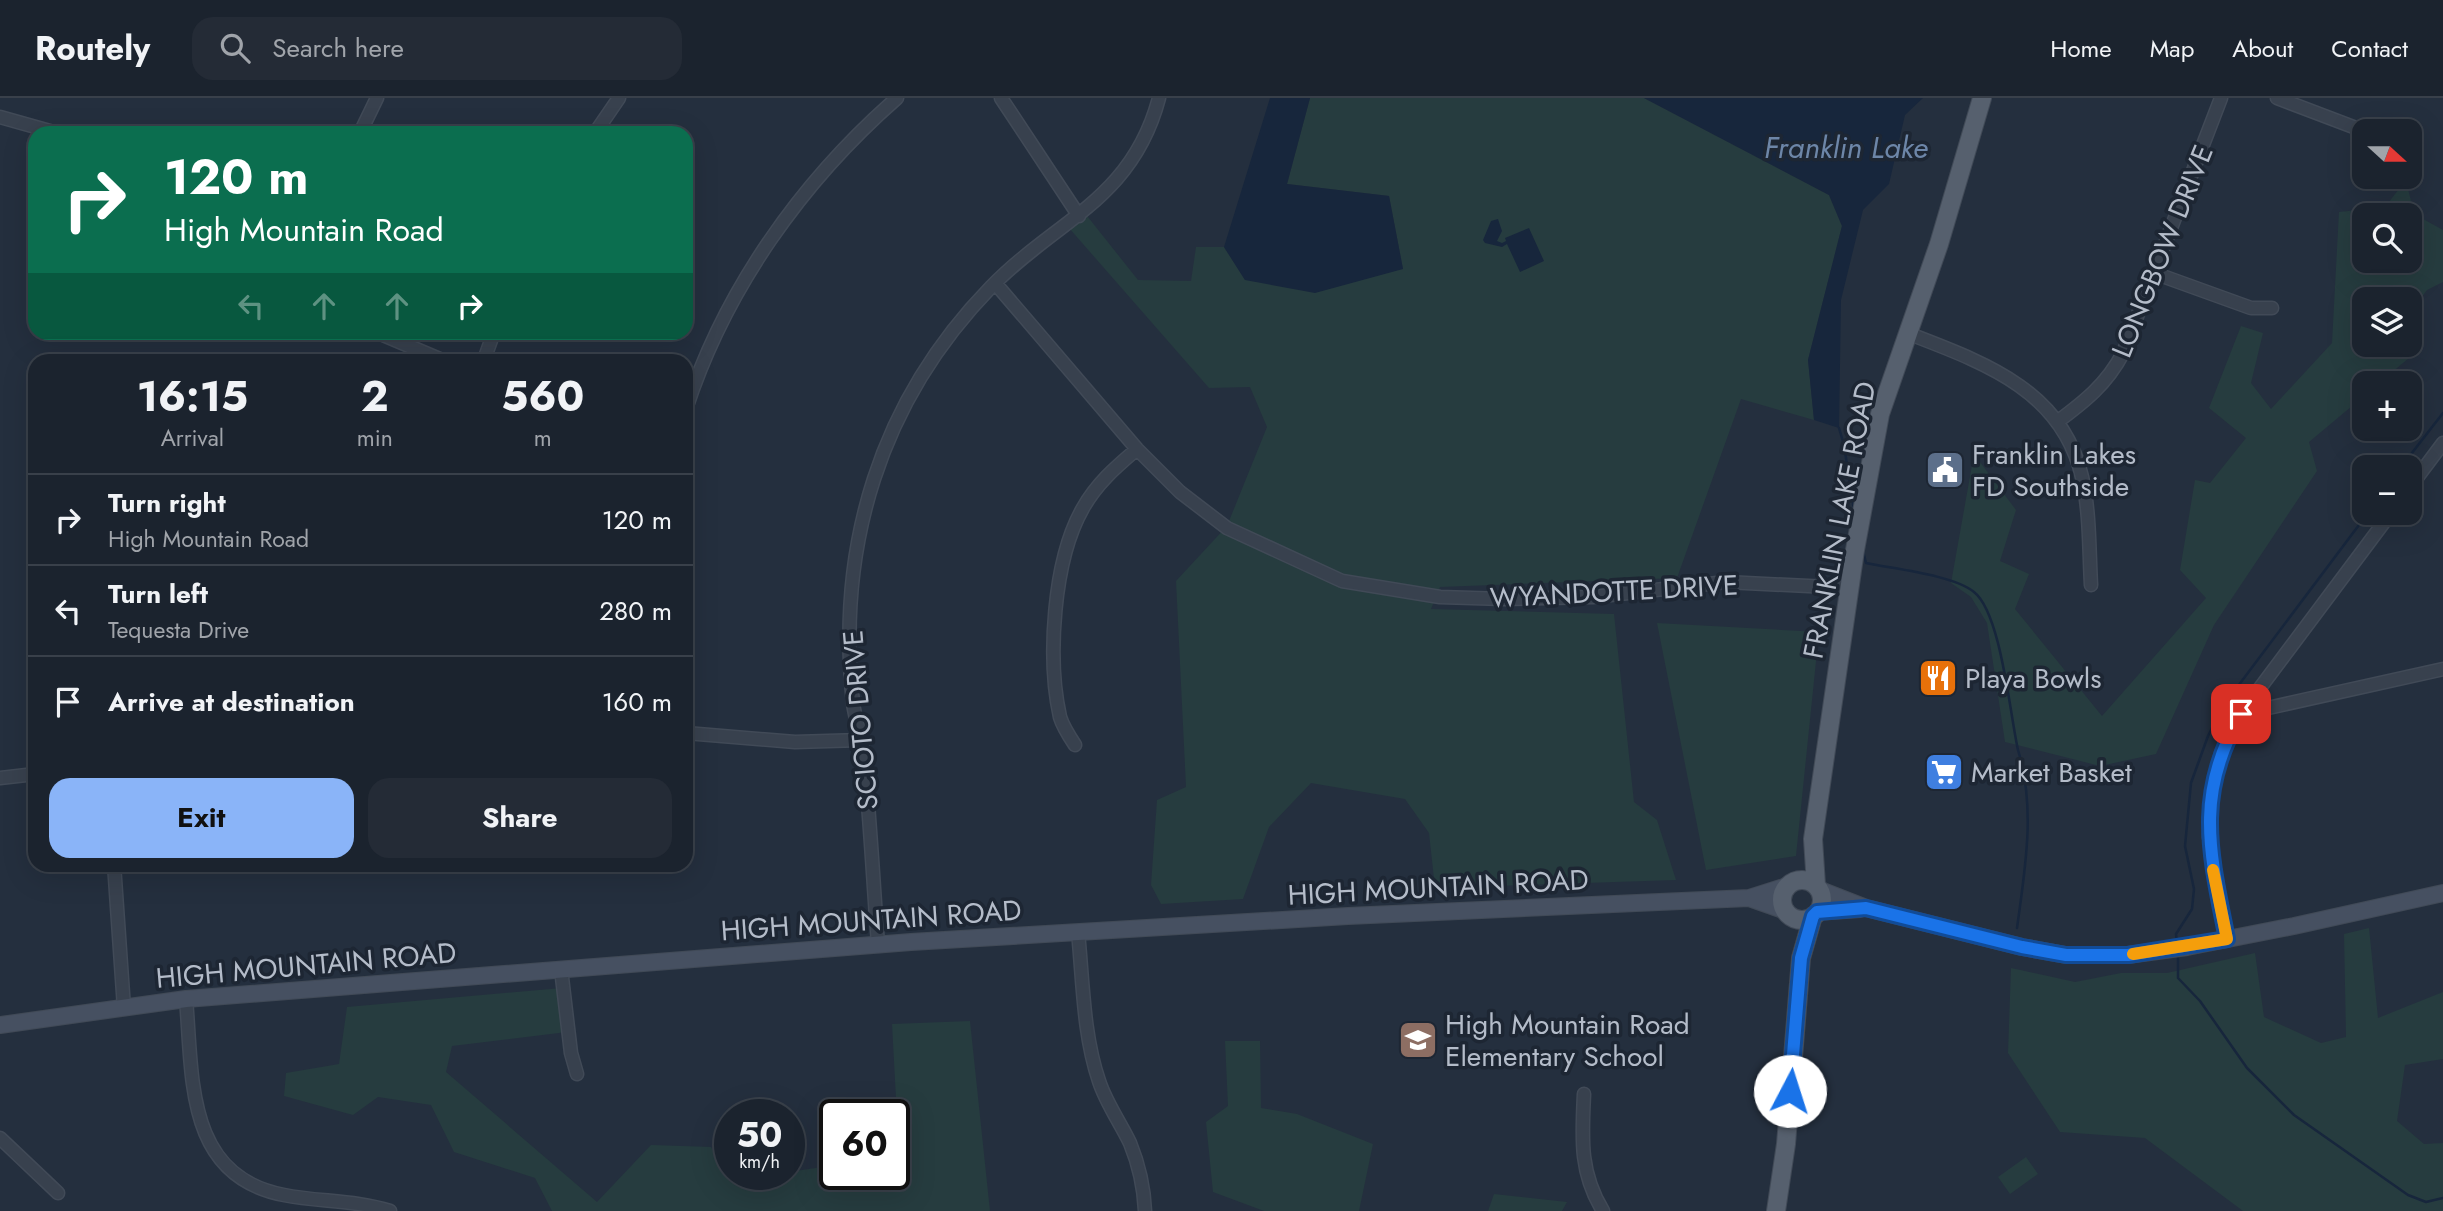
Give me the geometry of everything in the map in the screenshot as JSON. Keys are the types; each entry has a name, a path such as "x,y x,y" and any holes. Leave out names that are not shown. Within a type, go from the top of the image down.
{"main road":[{"name":"FRANKLIN LAKE ROAD","path":"1818,888 1812,839 1855,550 1880,414 1939,244 1982,98"},
{"name":"FRANKLIN LAKE ROAD","path":"1790,884 1812,839"},
{"path":"1801,958 1782,898 1790,884 1805,880 1866,908 2048,952 2096,956 2128,955 2188,947 2443,893"},
{"name":"HIGH MOUNTAIN ROAD","path":"0,1025 186,999 878,944 1341,916 1748,898 1790,884"},
{"path":"1776,1211 1786,1144 1801,958 1821,903 1818,888"},
{"name":"HIGH MOUNTAIN ROAD","path":"1748,898 1788,914"},
{"path":"1788,914 1803,920 1815,914 1866,908"}],"street":[{"path":"363,126 377,98"},
{"path":"600,126 619,98"},
{"path":"693,390 734,300 780,226 827,167 897,98"},
{"path":"1001,98 1079,216"},
{"name":"SCIOTO DRIVE","path":"878,944 861,740 853,705 850,606 853,571 865,505 887,441 917,381 955,326 1020,260 1079,216 1115,182 1148,130 1159,98"},
{"name":"LONGBOW DRIVE","path":"2057,422 2091,396 2114,370 2221,98"},
{"path":"2277,98 2352,126"},
{"path":"0,117 32,126"},
{"path":"2154,273 2251,308 2272,307"},
{"name":"WYANDOTTE DRIVE","path":"995,283 1137,449 1180,492 1227,527 1342,581 1440,597 1504,599 1593,597 1726,582 1849,588"},
{"path":"1907,333 1979,360 2000,372 2039,402 2057,422 2075,454 2081,474 2086,498 2091,585"},
{"path":"395,340 428,354"},
{"path":"2422,471 2443,443"},
{"path":"1075,745 1065,729 1058,702 1055,622 1059,576 1066,548 1083,508 1105,476 1137,449"},
{"path":"2227,939 2211,859 2209,815 2218,764 2225,743 2241,714 2382,525"},
{"path":"2241,714 2443,669"},
{"path":"693,734 795,742 861,740"},
{"path":"0,778 28,775"},
{"path":"115,872 124,1008"},
{"path":"1078,932 1093,1063 1106,1100 1136,1159 1145,1211"},
{"path":"561,969 571,1053 577,1074"},
{"path":"186,999 196,1106 206,1137 227,1166 240,1177 269,1192 390,1211"},
{"path":"1584,1094 1584,1164 1588,1181 1603,1211"},
{"path":"0,1138 58,1193"}],"green space":[{"path":"1310,98 1644,98 1829,195 1842,226 1808,360 1814,420 1741,399 1677,578 1440,587 1431,609 1614,614 1634,802 1657,820 1676,880 1435,888 1429,833 1405,799 1311,783 1269,827 1243,899 1161,904 1151,885 1157,800 1186,787 1176,581 1227,526 1267,427 1250,387 1209,388 1062,220 1080,207 1138,280 1191,281 1196,247 1224,247 1245,280 1403,269 1389,196 1287,184"},
{"path":"2399,189 2408,189 2411,203 2388,203"},
{"path":"2352,211 2352,273 2422,273 2422,218 2443,230 2443,282 2427,290 2422,297 2422,287 2352,287 2352,357 2409,358 2393,371 2352,371 2352,406 2309,442 2317,471 2214,625 2156,754 2100,766 2005,742 1987,623 1971,597 1951,583 1974,454 2016,510 2000,561 2029,574 2015,609 2102,716 2206,598 2180,570 2195,480 2210,483 2246,438 2209,408 2241,326 2263,333 2251,383 2271,409 2332,343 2339,212"},
{"path":"1657,623 1819,632 1796,856 1706,870"},
{"path":"2369,928 2378,1018 2443,992 2443,1059 2405,1065 2397,1121 2424,1144 2443,1143 2443,1211 2243,1211 2145,1138 2060,1132 2008,1053 2011,968 2075,982 2121,973 2167,973 2255,953 2264,1017 2321,1043 2346,1037 2344,934"},
{"path":"562,988 567,1032 452,1046 446,1072 597,1202 651,1145 711,1147 714,1153 714,1190 805,1190 805,1170 819,1167 819,1190 910,1190 910,1099 896,1099 892,1024 970,1021 990,1211 552,1211 535,1178 454,1152 431,1105 378,1097 353,1115 284,1096 286,1073 339,1064 347,1007"},
{"path":"1225,1041 1260,1041 1261,1108 1297,1114 1373,1144 1359,1211 1264,1211 1213,1192 1206,1122 1228,1106"},
{"path":"2026,1157 2038,1174 2010,1194 1998,1177"},
{"path":"1494,1194 1567,1202 1562,1211 1488,1211"}],"water":[{"path":"1270,98 1310,98 1287,184 1389,196 1403,269 1315,293 1245,280 1224,247"},
{"name":"Franklin Lake","path":"1644,98 1923,98 1905,115 1889,184 1863,210 1841,300 1839,428 1814,420 1808,360 1842,226 1829,195"},
{"path":"1498,219 1502,231 1497,241 1502,243 1506,241 1505,238 1529,228 1544,261 1520,272 1507,244 1502,247 1485,243 1483,240 1491,221"}],"waterway":[{"path":"2410,455 2443,413"},
{"path":"1839,428 1854,510"},
{"path":"2177,943 2176,934 2192,909 2194,889 2185,846 2191,783 2208,736 2223,706 2359,525"},
{"path":"1863,551 1866,563 1938,577 1964,586 1974,592 1983,603 1991,621 2003,666 2027,794 2027,839 2017,928"},
{"path":"2178,953 2178,978 2200,1001 2247,1068 2294,1115 2408,1195 2426,1202 2443,1198"}],"slow traffic":[{"path":"2133,954 2227,939 2213,870"}],"place":[{"name":"Franklin Lakes FD Southside","path":"1945,470"},
{"name":"Playa Bowls","path":"1938,678"},
{"name":"Market Basket","path":"1944,772"},
{"name":"High Mountain Road Elementary School","path":"1418,1040"}],"route":[{"path":"1790,1091 1801,958 1813,916 1817,912 1866,908 2022,947 2066,955 2128,955 2227,939 2211,859 2209,815 2218,764 2225,743 2241,714"}]}
